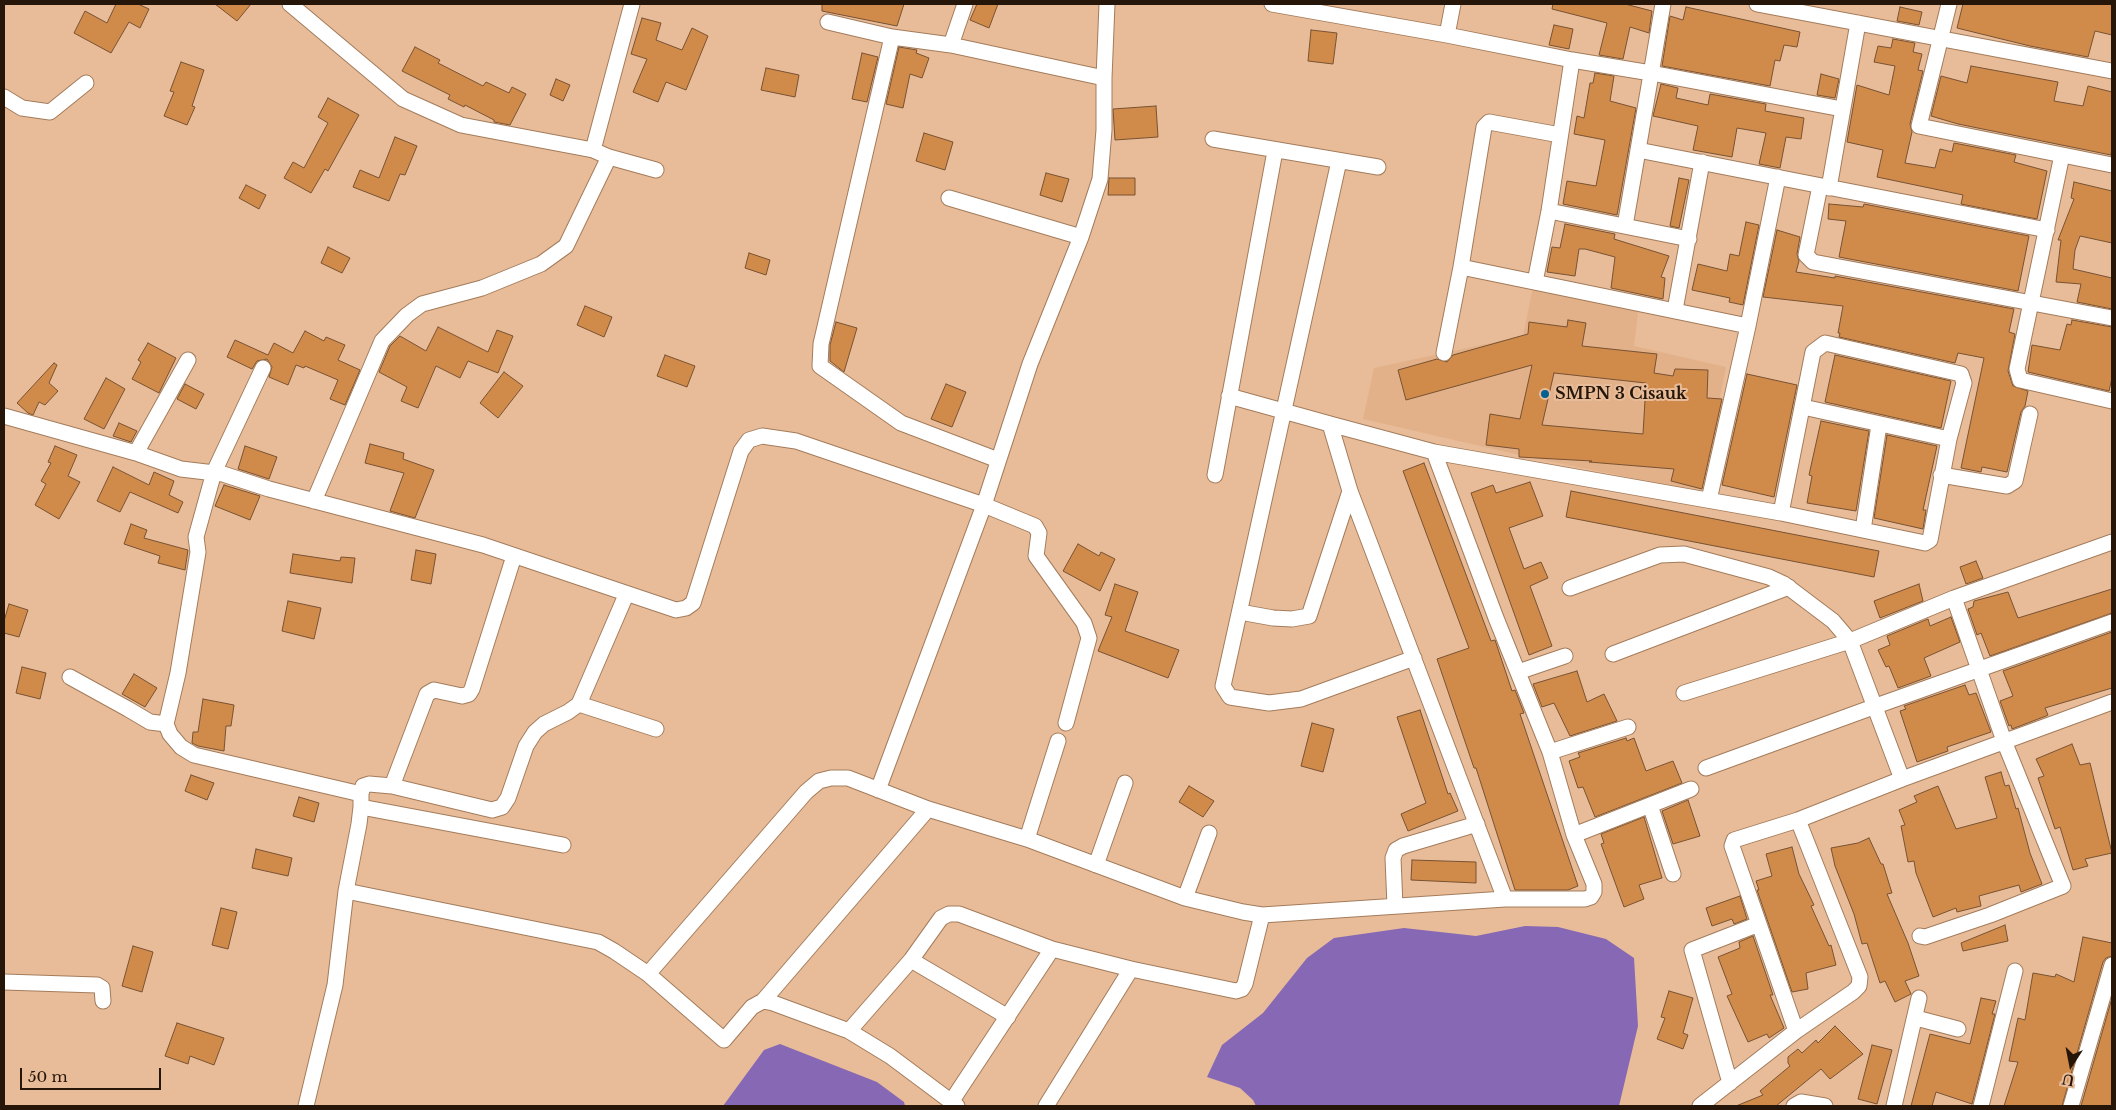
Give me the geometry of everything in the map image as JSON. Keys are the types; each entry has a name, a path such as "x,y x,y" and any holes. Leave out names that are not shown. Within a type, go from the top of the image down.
{"street":[{"path":"290,4 403,99 461,124 593,150 609,157 656,170"},
{"path":"593,150 632,4"},
{"path":"951,44 965,4"},
{"path":"878,790 984,504 1030,364 1081,238 1100,179 1104,130 1107,4"},
{"path":"1272,4 1447,34 1572,60 1651,73 1842,110"},
{"path":"1447,34 1453,4"},
{"path":"1625,226 1663,4"},
{"path":"1949,4 1919,126 2112,165"},
{"path":"1765,5 2112,71"},
{"path":"828,22 892,36 951,44 1104,78"},
{"path":"1858,24 1842,110 1806,255 1813,262 2112,318"},
{"path":"892,36 821,344 820,366 901,423 998,460"},
{"path":"1535,282 1549,211 1572,60"},
{"path":"4,97 22,108 50,112 86,83"},
{"path":"1444,353 1461,267 1484,127 1489,122 1560,135"},
{"path":"1213,139 1378,167"},
{"path":"1638,150 2047,230"},
{"path":"1215,475 1275,151"},
{"path":"2062,155 2017,369 2020,380 2112,401"},
{"path":"314,501 382,341 407,315 422,304 482,288 541,264 566,246 609,157"},
{"path":"1339,161 1223,686 1230,698 1269,703 1301,700 1414,658"},
{"path":"1675,310 1702,162"},
{"path":"1709,500 1748,326 1778,177"},
{"path":"949,198 1081,238"},
{"path":"1549,211 1689,239"},
{"path":"1461,267 1748,326"},
{"path":"1229,396 1434,452 1781,513 1925,544 1930,540 1941,475 1964,383 1961,374 1825,343 1813,352 1781,513"},
{"path":"136,453 188,360"},
{"path":"263,368 214,472 196,537 198,552 178,673 166,724 170,734 181,747 194,755 361,801 563,845"},
{"path":"1803,407 1949,439"},
{"path":"1941,475 2007,486 2015,481 2030,414"},
{"path":"4,416 136,453 181,469 195,472 214,472 314,501 483,545 626,595 676,610 686,608 693,603 741,451 748,440 762,436 796,441 984,504 1036,526 1039,533 1035,550 1036,556 1087,630 1089,638 1066,723"},
{"path":"1330,424 1350,491 1505,899"},
{"path":"1863,530 1879,425"},
{"path":"648,974 806,792 819,781 831,778 848,778 928,808 1027,839 1185,898 1216,907 1262,915 1505,899 1585,899 1591,896 1594,892 1594,884 1574,835 1550,752 1496,618 1434,452"},
{"path":"1240,612 1273,618 1292,619 1309,616 1350,491"},
{"path":"1684,693 1850,641 1954,598 2112,542"},
{"path":"1570,588 1670,553 1684,554 1769,577 1789,587 1833,621 1850,641 1902,779"},
{"path":"392,786 426,694 434,690 462,696 469,694 472,689 514,556"},
{"path":"1613,654 1789,587"},
{"path":"306,1106 335,984 346,891 363,786 369,784 392,786 492,810 502,807 508,798 526,746 534,732 578,704 626,595"},
{"path":"1920,936 1925,937 1990,916 2063,886 2004,741 1954,598"},
{"path":"1706,768 2112,622"},
{"path":"1518,672 1565,656"},
{"path":"70,678 150,722 166,724"},
{"path":"1796,1031 1732,846 1734,840 1798,820 1902,779 2112,702"},
{"path":"578,704 656,729"},
{"path":"1550,752 1628,727"},
{"path":"1027,839 1058,741"},
{"path":"1096,865 1125,782"},
{"path":"1574,835 1691,789"},
{"path":"1650,805 1673,874"},
{"path":"346,891 590,940 614,951 648,974 724,1040 752,1007 763,1002 928,808"},
{"path":"1700,1106 1796,1031 1854,992 1859,986 1860,977 1798,820"},
{"path":"1395,906 1392,858 1396,850 1403,846 1477,824"},
{"path":"1185,898 1209,833"},
{"path":"849,1031 911,960 941,918 949,914 959,914 1052,949 1131,969 1236,991 1242,989 1262,915"},
{"path":"1730,1083 1692,950 1759,924"},
{"path":"763,1002 849,1031 890,1056 954,1104 1052,949"},
{"path":"911,960 1008,1017"},
{"path":"2071,1106 2112,965"},
{"path":"1046,1106 1131,969"},
{"path":"1981,1106 2016,971"},
{"path":"4,982 97,985 102,988 103,1001"},
{"path":"1894,1106 1916,1018 1919,998"},
{"path":"1916,1018 1958,1029"},
{"path":"1794,1106 1801,1102 1825,1106"}],"shaded area":[{"name":"SMPN 3 Cisauk","path":"1533,287 1639,305 1634,346 1726,367 1701,492 1528,457 1363,419 1374,368 1523,336"},
{"path":"1525,926 1558,927 1606,939 1634,958 1638,1026 1619,1106 1256,1106 1253,1100 1240,1088 1207,1077 1222,1045 1263,1013 1307,958 1334,938 1404,928 1476,936"},
{"path":"780,1044 877,1082 904,1102 905,1106 723,1106 764,1050"}],"building":[{"path":"116,4 138,4 149,9 140,28 129,22 111,53 74,33 85,11 107,23"},
{"path":"215,4 251,4 237,21"},
{"path":"822,4 904,4 897,26 822,11"},
{"path":"977,4 998,4 989,28 970,20"},
{"path":"1553,4 1625,4 1652,11 1649,33 1630,27 1623,59 1599,55 1607,23 1552,9"},
{"path":"1963,4 2112,4 2112,35 2095,31 2088,57 2030,46 1957,28"},
{"path":"1686,7 1800,32 1797,47 1784,45 1780,61 1775,60 1770,86 1662,66 1670,16 1683,20"},
{"path":"1900,7 1922,12 1919,25 1897,21"},
{"path":"642,18 661,23 656,40 682,50 692,28 708,36 686,90 666,82 658,102 633,92 647,59 631,54"},
{"path":"1554,25 1573,29 1569,49 1549,45"},
{"path":"1311,30 1337,33 1333,64 1308,61"},
{"path":"1893,39 1915,43 1913,52 1922,54 1918,70 1923,71 1910,124 1912,132 1905,163 1935,168 1940,149 1952,152 1954,143 2016,155 2014,162 2047,171 2037,219 1961,204 1963,195 1877,177 1883,150 1847,142 1857,85 1889,95 1895,66 1874,62 1878,46 1891,48"},
{"path":"415,47 440,60 438,63 483,86 486,82 509,93 512,87 526,94 510,125 494,122 494,120 465,105 464,107 448,99 450,95 402,71"},
{"path":"899,47 917,50 916,53 929,58 922,78 910,74 903,108 886,104"},
{"path":"862,53 878,57 867,102 852,99"},
{"path":"181,62 204,70 192,106 195,107 187,125 164,116 174,92 170,91"},
{"path":"1971,66 2058,82 2054,101 2083,106 2088,86 2112,92 2111,155 1958,124 1931,116 1941,76 1967,83"},
{"path":"766,68 799,75 795,97 761,90"},
{"path":"1595,73 1614,76 1610,101 1636,108 1617,215 1563,204 1567,181 1596,186 1605,140 1574,134 1577,116 1584,118 1590,83 1593,83"},
{"path":"1821,74 1839,79 1835,98 1817,95"},
{"path":"556,79 570,85 563,101 550,95"},
{"path":"1661,84 1678,88 1676,98 1708,105 1710,94 1766,104 1765,111 1804,118 1801,139 1786,137 1780,168 1759,164 1766,133 1737,128 1732,157 1693,150 1698,126 1653,116"},
{"path":"328,98 359,115 328,171 325,169 311,193 284,178 293,162 304,168 328,123 318,117"},
{"path":"1156,106 1158,137 1115,140 1113,109"},
{"path":"924,133 953,142 945,170 916,161"},
{"path":"395,137 417,146 405,175 400,174 389,201 353,187 360,170 379,178"},
{"path":"1046,173 1069,179 1062,202 1040,195"},
{"path":"1109,178 1135,178 1135,195 1108,195"},
{"path":"1679,178 1689,180 1679,228 1670,226"},
{"path":"2074,182 2112,191 2112,243 2080,236 2075,250 2073,269 2112,278 2112,309 2077,302 2081,284 2056,282 2061,240 2058,240 2074,199 2071,198"},
{"path":"246,185 266,195 259,209 239,198"},
{"path":"1829,204 1863,207 1864,204 2029,236 2018,291 1839,257 1846,221 1828,219"},
{"path":"1746,222 1759,225 1743,305 1729,302 1730,298 1692,290 1698,264 1727,271 1730,254 1739,256"},
{"path":"1565,224 1615,234 1614,239 1669,256 1661,277 1665,278 1663,299 1611,288 1615,257 1585,249 1579,249 1575,276 1547,272 1552,247 1560,248"},
{"path":"1777,230 1800,237 1797,254 1799,261 1796,272 1835,278 1835,276 2014,309 2009,332 2015,334 2008,371 2013,386 2028,391 2025,406 2021,412 2007,472 1982,467 1981,472 1961,468 1984,358 1958,353 1955,363 1839,337 1840,333 1838,333 1843,306 1763,297"},
{"path":"328,247 350,258 342,273 321,263"},
{"path":"749,253 770,260 766,275 745,268"},
{"path":"585,306 612,317 604,337 577,325"},
{"path":"1568,320 1586,323 1582,346 1657,354 1654,373 1673,376 1675,369 1708,370 1707,398 1722,399 1702,489 1671,481 1674,469 1589,462 1592,461 1519,457 1519,449 1486,445 1490,414 1520,419 1532,365 1406,400 1398,370 1437,359 1447,362 1453,355 1528,334 1529,322 1567,327","holes":["1554,373 1646,383 1643,434 1542,425"]},
{"path":"2072,320 2112,327 2112,378 2109,391 2028,372 2032,345 2060,350 2067,324 2071,325"},
{"path":"836,322 857,328 844,372 830,361 830,345"},
{"path":"438,327 488,352 497,330 513,336 498,373 468,361 460,378 436,366 418,408 401,401 407,387 379,372 390,346 400,336 426,351"},
{"path":"305,331 324,341 326,337 345,345 338,360 360,370 345,405 330,399 338,380 305,366 304,368 296,365 288,385 269,377 272,367 267,359 257,361 252,369 227,357 235,340 268,355 274,343 293,353"},
{"path":"148,343 176,358 159,393 132,379 141,362 138,360"},
{"path":"665,355 695,366 687,387 657,376"},
{"path":"1835,355 1951,381 1941,428 1825,402"},
{"path":"54,363 57,365 49,383 58,391 45,405 39,402 33,415 28,413 17,403"},
{"path":"504,372 523,386 498,418 480,403"},
{"path":"1747,374 1797,385 1774,497 1722,485"},
{"path":"106,378 125,389 104,429 84,419"},
{"path":"185,384 204,394 196,409 177,399"},
{"path":"946,384 966,392 952,427 931,419"},
{"path":"1821,421 1869,431 1856,511 1807,503 1812,476 1809,475"},
{"path":"119,423 137,431 131,442 113,436"},
{"path":"1887,435 1937,446 1923,510 1926,510 1923,529 1874,518"},
{"path":"370,444 404,453 403,459 434,470 415,518 390,511 404,473 365,463"},
{"path":"55,446 77,455 68,476 80,482 59,519 35,505 46,484 41,481 51,463 48,462"},
{"path":"245,446 277,457 269,479 238,469"},
{"path":"1424,463 1491,641 1495,640 1512,691 1515,690 1524,713 1520,714 1578,886 1568,890 1515,890 1476,768 1474,768 1437,659 1469,648 1403,471"},
{"path":"113,467 149,485 154,472 174,481 169,495 183,502 178,513 130,492 120,512 97,501"},
{"path":"1530,482 1543,516 1509,528 1524,569 1541,562 1548,578 1530,586 1552,646 1529,655 1471,493 1493,485 1496,493"},
{"path":"224,485 260,496 250,520 215,506"},
{"path":"1571,491 1879,551 1874,577 1566,517"},
{"path":"131,524 147,530 144,538 188,550 185,570 158,563 160,556 124,544"},
{"path":"1078,544 1099,556 1101,552 1115,559 1100,591 1063,571"},
{"path":"416,550 436,554 431,584 411,580"},
{"path":"293,554 340,561 341,557 355,558 352,583 290,573"},
{"path":"1976,561 1983,578 1966,584 1960,567"},
{"path":"1115,584 1138,592 1125,631 1179,650 1168,678 1098,651 1112,617 1105,615"},
{"path":"1919,584 1923,601 1880,618 1874,601"},
{"path":"2112,589 2112,613 1990,656 1981,633 1977,635 1968,609 1973,607 1974,601 2008,592 2018,618"},
{"path":"288,601 321,608 314,639 282,631"},
{"path":"9,604 28,610 19,637 4,633 4,621"},
{"path":"1951,617 1960,642 1924,658 1931,676 1898,688 1889,666 1886,667 1878,650 1890,645 1887,636 1928,619 1930,626"},
{"path":"2112,632 2112,688 2045,708 2048,715 2012,729 2011,725 2009,726 2000,701 2013,696 2003,671"},
{"path":"22,667 46,673 40,699 16,693"},
{"path":"1577,671 1587,702 1604,694 1617,721 1570,736 1554,703 1542,707 1533,684"},
{"path":"134,674 157,688 145,707 122,694"},
{"path":"1965,685 1969,695 1976,693 1991,732 1947,747 1948,751 1917,762 1900,711 1906,709 1904,706"},
{"path":"203,699 234,705 231,726 226,726 224,751 192,743 193,732 198,732"},
{"path":"1420,710 1448,794 1450,793 1458,811 1408,831 1401,814 1426,803 1397,717"},
{"path":"1312,723 1334,729 1323,772 1301,766"},
{"path":"1626,738 1627,741 1634,738 1646,771 1673,761 1682,783 1595,817 1583,787 1578,788 1569,761 1580,757 1578,753"},
{"path":"2072,744 2080,765 2090,763 2112,853 2085,859 2088,866 2073,870 2060,827 2055,829 2038,778 2044,776 2036,759"},
{"path":"2001,772 2005,786 2009,785 2016,809 2018,808 2030,853 2042,884 2021,892 2019,885 1979,896 1981,906 1957,912 1956,908 1933,917 1916,873 1914,861 1908,862 1901,826 1905,825 1899,810 1917,802 1914,796 1938,786 1956,829 1997,818 1985,777"},
{"path":"191,775 214,783 207,800 185,791"},
{"path":"1189,786 1214,801 1203,817 1179,802"},
{"path":"299,797 319,803 314,822 293,816"},
{"path":"1688,800 1700,836 1673,844 1662,811"},
{"path":"1644,817 1662,878 1639,885 1644,899 1624,907 1601,844 1604,843 1601,834"},
{"path":"1869,838 1881,864 1883,864 1892,893 1887,894 1908,943 1919,976 1905,981 1911,994 1895,1002 1885,981 1880,983 1867,943 1862,944 1854,914 1835,866 1831,848 1858,843"},
{"path":"1792,847 1799,874 1814,905 1811,906 1829,946 1831,945 1836,965 1806,973 1808,989 1792,992 1757,890 1759,890 1756,881 1772,876 1766,854"},
{"path":"256,849 292,858 288,876 252,868"},
{"path":"1412,860 1476,862 1476,883 1411,880"},
{"path":"1740,896 1747,919 1734,924 1732,919 1712,926 1706,908"},
{"path":"221,908 237,912 228,949 212,945"},
{"path":"2005,925 2008,941 1963,951 1961,943"},
{"path":"1753,936 1773,995 1770,995 1784,1028 1769,1038 1767,1034 1748,1042 1727,996 1732,994 1718,957 1740,948 1739,942"},
{"path":"2083,937 2112,943 2112,956 2106,958 2103,962 2062,1106 2004,1106 2018,1062 2009,1061 2018,1018 2025,1020 2033,973 2055,977 2056,974 2074,982"},
{"path":"133,946 153,952 142,992 122,986"},
{"path":"1669,991 1693,998 1683,1033 1688,1035 1683,1049 1657,1039 1665,1018 1661,1017"},
{"path":"1981,998 1996,1001 1992,1014 1995,1014 1972,1104 1936,1092 1932,1106 1911,1106 1930,1034 1970,1044"},
{"path":"2112,998 2112,1106 2081,1106"},
{"path":"177,1023 224,1038 214,1065 190,1056 188,1064 165,1056"},
{"path":"1835,1026 1863,1054 1830,1079 1821,1069 1776,1106 1736,1106 1763,1095 1760,1091 1790,1066 1788,1057 1798,1049 1802,1053 1816,1040 1818,1043"},
{"path":"1872,1045 1892,1050 1877,1104 1858,1099"}],"place":[{"name":"SMPN 3 Cisauk","path":"1545,394"}]}
